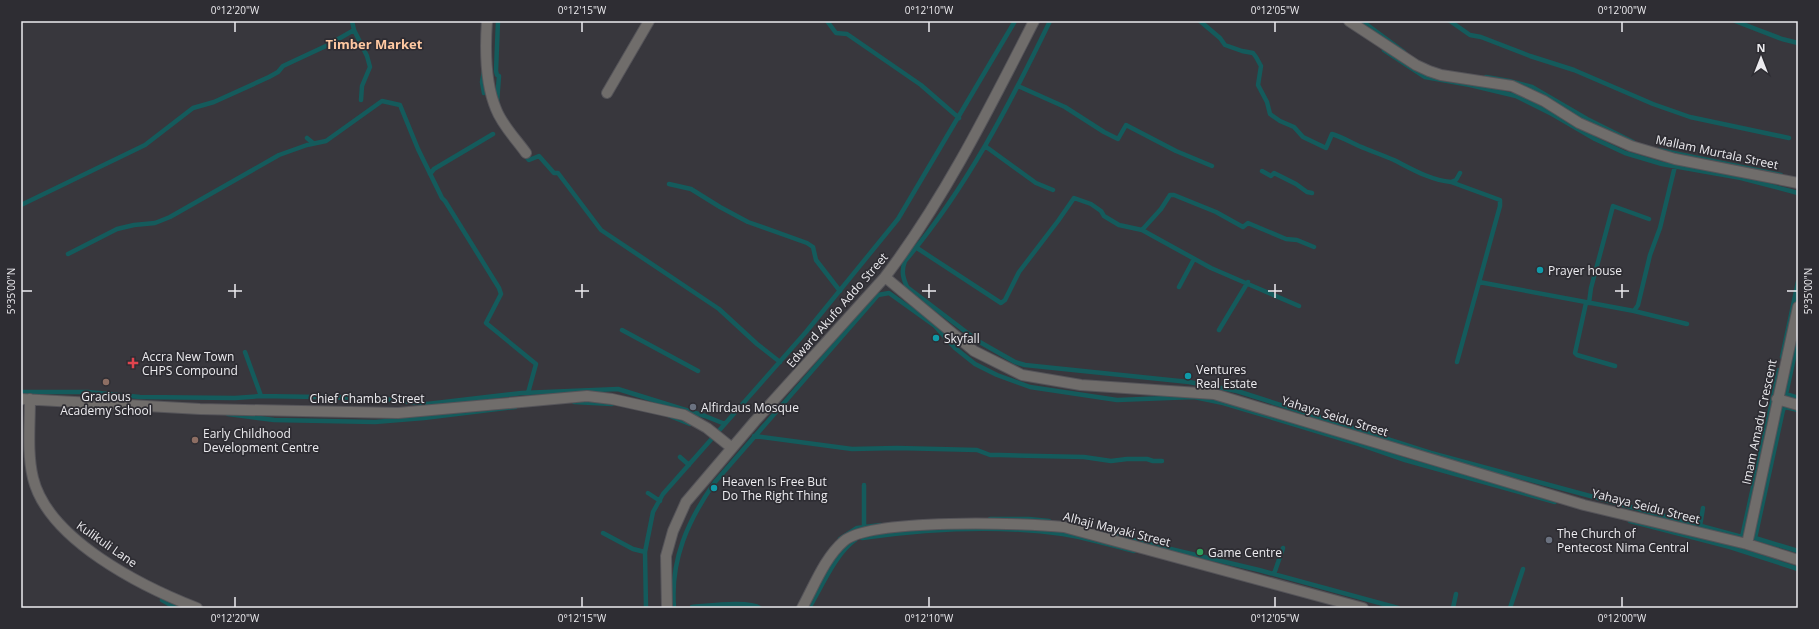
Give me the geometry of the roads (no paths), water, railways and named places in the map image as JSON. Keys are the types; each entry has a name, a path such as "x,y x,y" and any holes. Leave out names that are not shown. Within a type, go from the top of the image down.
{"street":[{"path":"487,21 488,69 491,95 496,111 526,153"},
{"path":"607,93 649,21"},
{"name":"Edward Akufo Addo Street","path":"667,608 666,556 673,532 686,502 732,448 885,277 912,240 939,198 992,103 1034,21"},
{"name":"Mallam Murtala Street","path":"1349,21 1416,65 1429,71 1441,75 1512,86 1544,101 1579,122 1631,146 1675,159 1798,183"},
{"name":"Yahaya Seidu Street","path":"885,277 974,351 1022,375 1081,385 1214,394 1584,505 1747,544 1798,560"},
{"name":"Imam Amadu Crescent","path":"1747,544 1798,307"},
{"name":"Chief Chamba Street","path":"25,399 200,409 398,413 587,396 612,399 684,415 707,428 732,448"},
{"name":"Kulikuli Lane","path":"25,399 33,478 38,494 61,526 85,547 138,582 168,597 197,608"},
{"path":"1777,399 1798,405"},
{"name":"Alhaji Mayaki Street","path":"802,608 822,570 833,554 844,541 856,534 886,528 1017,524 1064,527 1363,608"}],"waterway":[{"path":"352,21 354,30 367,56 370,67 362,86 361,100"},
{"path":"497,102 499,76 497,75 496,71 498,21"},
{"path":"827,21 836,33 847,34 921,85 959,118"},
{"path":"646,608 645,552 653,512 663,494 806,332 898,219 1015,21"},
{"path":"1050,21 1019,84 985,146 948,205 905,261 903,268 907,287 978,341 1015,362 1025,365 1189,382 1237,391 1431,453 1742,537 1779,370"},
{"path":"1200,21 1220,38 1225,45 1253,53 1261,66 1258,85 1267,102 1270,114 1280,121 1294,127 1303,137 1326,148 1332,134 1394,160 1428,177 1451,182 1500,200 1500,206 1457,362"},
{"path":"1362,21 1404,52"},
{"path":"1450,21 1470,35 1481,37 1530,56 1574,70 1653,104 1690,117 1789,138"},
{"path":"1735,21 1782,39 1798,43"},
{"path":"21,205 145,145 193,108 214,102 269,77 278,72 283,66 328,45 354,30"},
{"path":"1384,50 1425,77 1470,85 1516,96 1552,114 1595,139 1625,153 1662,164 1741,178 1798,193"},
{"path":"484,71 482,82 484,93"},
{"path":"1486,77 1532,87 1587,119 1633,142"},
{"path":"1018,86 1065,107 1104,132 1118,139 1126,125 1176,151 1212,166"},
{"path":"68,254 117,229 134,225 155,223 170,217 279,155 307,145 326,141 382,101 400,105 418,149 442,198 499,288 501,294 486,323 536,364 528,393"},
{"path":"430,174 434,169 493,134"},
{"path":"307,138 313,143"},
{"path":"985,146 1036,183 1053,190"},
{"path":"1659,150 1781,175"},
{"path":"523,153 529,160 539,156 554,173 558,173 601,230 719,309 757,344 780,362"},
{"path":"1634,311 1638,305 1650,255 1660,228 1675,166"},
{"path":"1262,171 1271,176 1274,173 1296,184 1307,192 1312,193"},
{"path":"1451,182 1456,180 1460,173"},
{"path":"669,184 691,189 748,222 807,243 813,247 816,260 840,291"},
{"path":"1142,230 1161,209 1170,195 1174,195 1216,212 1243,227 1248,223 1286,239 1297,240 1314,247"},
{"path":"917,248 1001,303 1005,300 1019,272 1074,198 1091,204 1101,211 1104,216 1119,225 1142,230 1211,268 1299,306"},
{"path":"1589,303 1591,288 1613,206 1649,219"},
{"path":"1179,287 1194,259"},
{"path":"1219,330 1248,282"},
{"path":"1479,282 1634,311 1687,324"},
{"path":"1782,357 1798,282"},
{"path":"674,608 675,573 678,557 689,526 705,496 715,482 878,295 889,293 935,326 955,348 975,364 997,375 1030,387 1117,400 1194,397 1223,403 1359,444 1405,460 1555,502"},
{"path":"1586,303 1575,353 1577,355 1615,366"},
{"path":"622,330 698,371"},
{"path":"1798,339 1786,394 1798,398"},
{"path":"245,352 261,396"},
{"path":"21,392 88,392 140,397 235,398 261,396 376,398 427,404 522,393 618,389 705,416 725,424"},
{"path":"574,402 612,404"},
{"path":"228,414 274,420 375,422 424,418 515,407"},
{"path":"1798,410 1785,407 1783,410 1755,538 1798,551"},
{"path":"670,416 690,424"},
{"path":"754,436 852,449 897,448 977,450 990,455 1084,457 1111,461 1127,459 1162,461"},
{"path":"680,457 689,465"},
{"path":"864,485 864,526"},
{"path":"648,493 660,501"},
{"path":"1700,526 1703,508"},
{"path":"990,519 1029,519 1049,521"},
{"path":"1630,521 1730,547 1798,569"},
{"path":"840,539 857,528 881,525"},
{"path":"862,538 911,532 962,529 1039,531 1063,534 1134,551"},
{"path":"603,533 633,549 645,552"},
{"path":"1103,533 1259,570 1398,608"},
{"path":"809,608 829,571 841,553 855,540"},
{"path":"1274,574 1283,548"},
{"path":"1510,608 1523,569"},
{"path":"1453,608 1456,594"},
{"path":"162,600 176,608"},
{"path":"692,607 747,604 760,608"}],"place":[{"name":"Prayer house","path":"1540,270"},
{"name":"Skyfall","path":"936,338"},
{"name":"Accra New Town CHPS Compound","path":"133,363"},
{"name":"Ventures Real Estate","path":"1188,376"},
{"name":"Gracious Academy School","path":"106,382"},
{"name":"Alfirdaus Mosque","path":"693,407"},
{"name":"Early Childhood Development Centre","path":"195,440"},
{"name":"Heaven Is Free But Do The Right Thing","path":"714,488"},
{"name":"The Church of Pentecost Nima Central","path":"1549,540"},
{"name":"Game Centre","path":"1200,552"}],"district":[{"name":"Timber Market","path":"374,44"}]}
